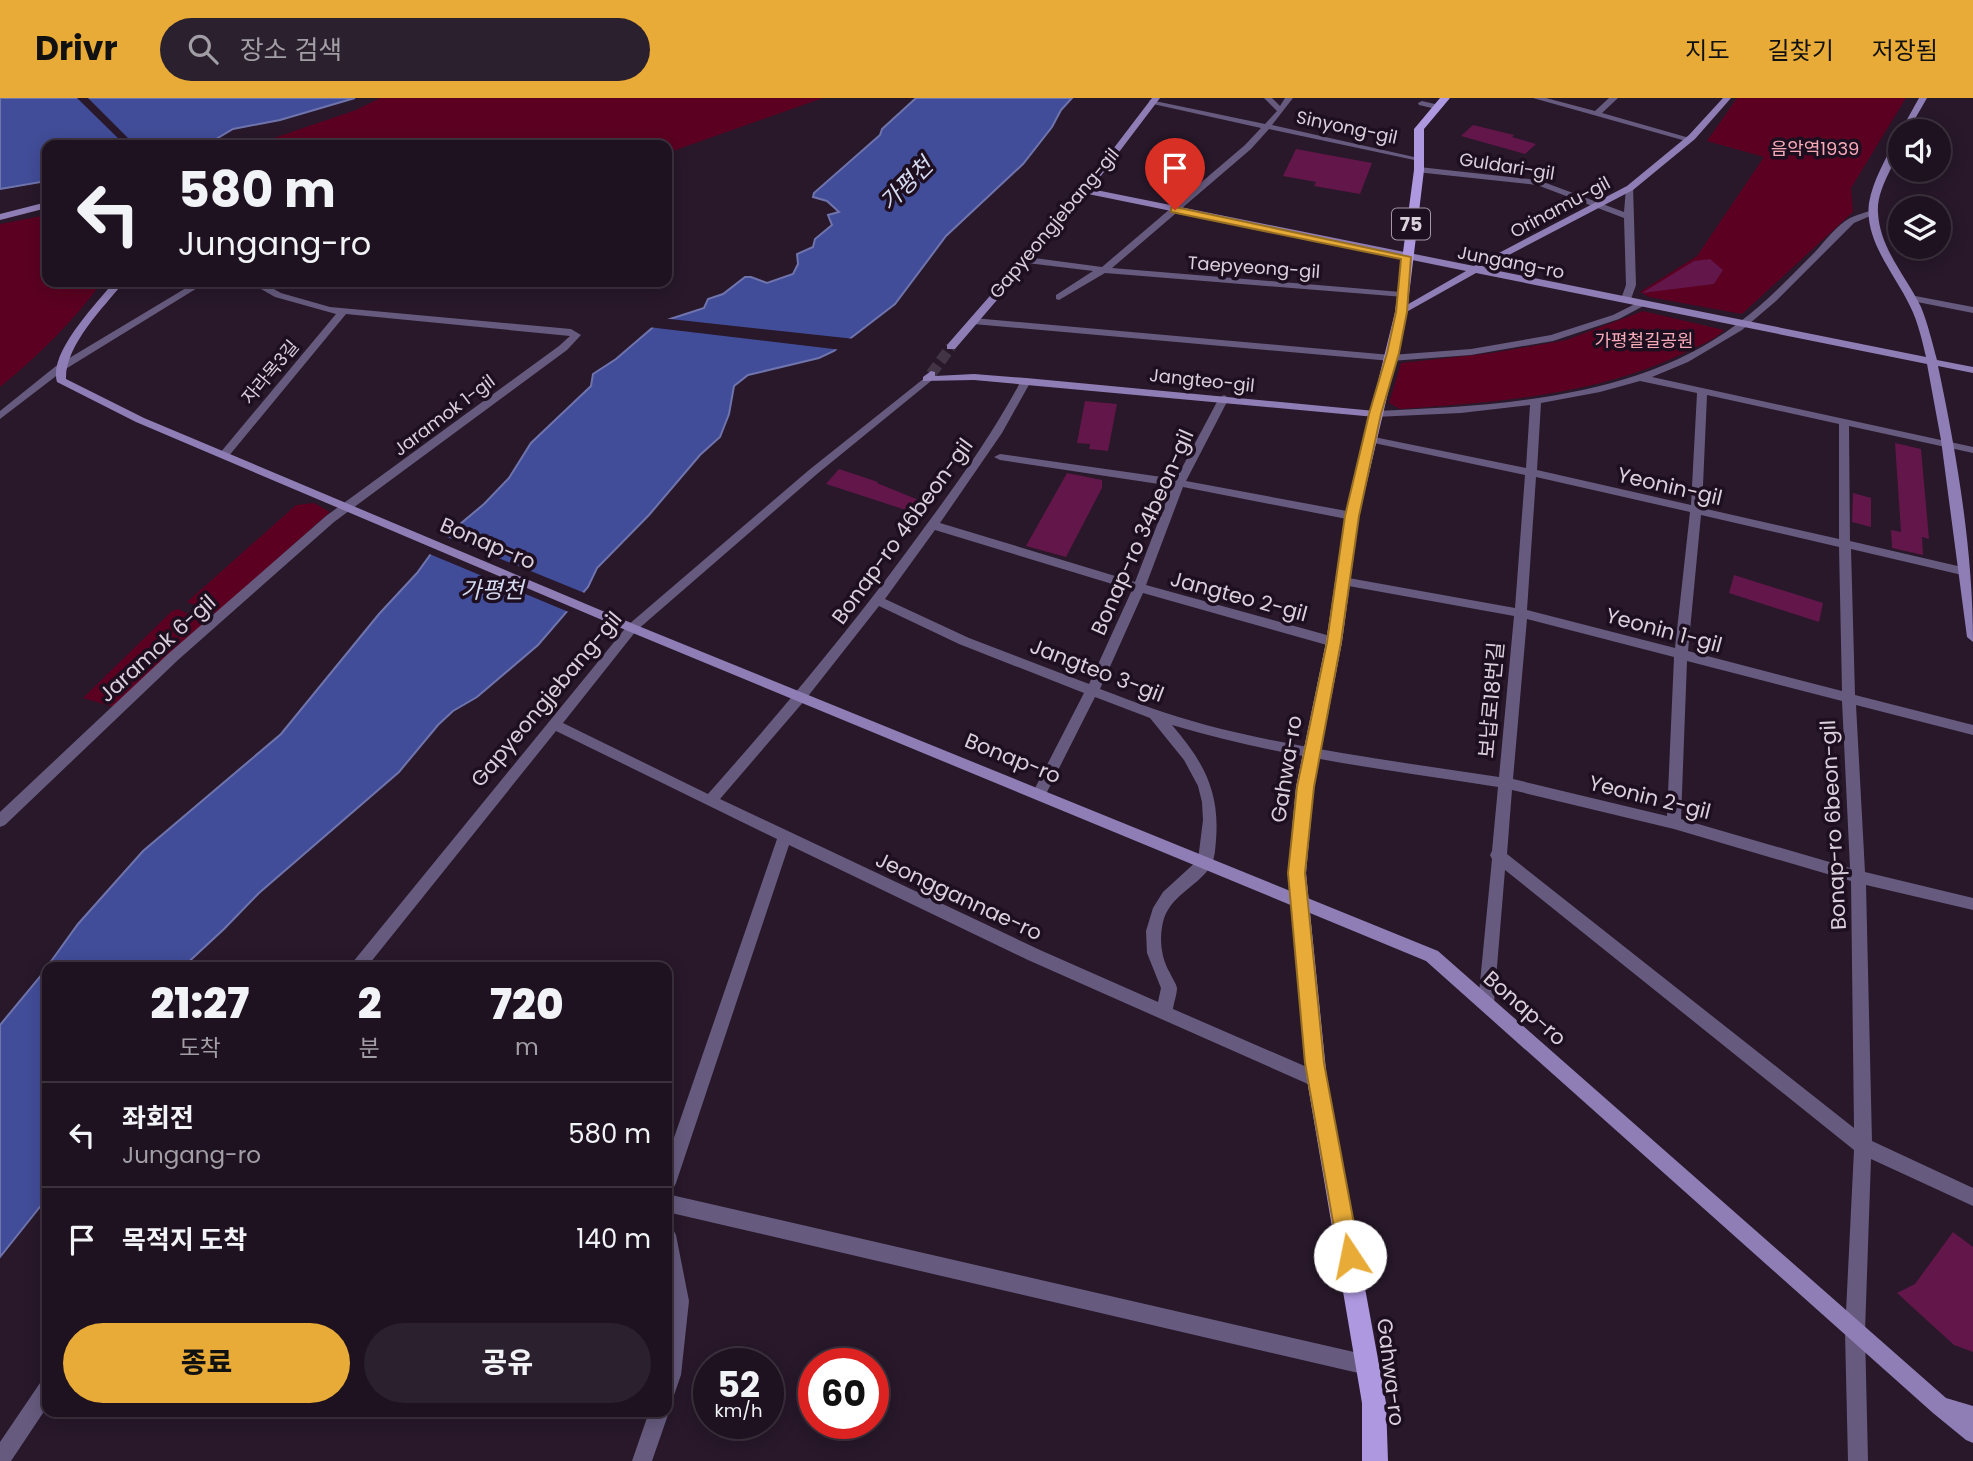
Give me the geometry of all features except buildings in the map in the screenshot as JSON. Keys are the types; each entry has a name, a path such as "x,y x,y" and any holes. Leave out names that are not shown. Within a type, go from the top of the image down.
{"main road":[{"name":"Gahwa-ro","path":"1375,1461 1374,1404 1317,1080 1297,873 1311,753 1334,642 1352,516 1401,312 1419,164 1419,129 1445,98"}],"street":[{"name":"Sinyong-gil","path":"1268,98 1281,111 1268,126"},
{"path":"1281,111 1289,98"},
{"path":"1537,98 1689,139"},
{"path":"1597,114 1614,98"},
{"name":"Orinamu-gil","path":"1401,312 1472,271 1630,188 1689,139 1727,98"},
{"path":"1911,119 1923,98"},
{"name":"Sinyong-gil","path":"1155,100 1419,164"},
{"name":"Gapyeongjebang-gil","path":"951,347 1086,191 1155,100"},
{"path":"1422,103 1436,107"},
{"path":"1059,297 1088,277 1104,270 1268,126"},
{"name":"Guldari-gil","path":"1419,164 1538,183 1628,217"},
{"path":"1888,165 1875,195 1873,213 1880,240 1922,322 1948,445 1962,571 1973,637"},
{"path":"1626,299 1631,285 1628,217 1630,188"},
{"name":"Jungang-ro","path":"1086,191 1973,370"},
{"path":"0,217 42,206"},
{"path":"1375,414 1487,408 1563,397 1637,377 1689,358 1719,342 1745,323 1851,222 1873,213"},
{"name":"Taepyeong-gil","path":"1027,260 1104,270 1401,295"},
{"path":"60,368 70,348 115,287"},
{"path":"0,416 60,368 194,287"},
{"path":"263,287 278,295 316,307 343,312"},
{"path":"1910,298 1973,310"},
{"path":"973,321 1391,358 1471,352 1553,338 1616,317 1644,303"},
{"name":"Jaramok 1-gil","path":"343,312 574,333 575,336 563,348 345,508"},
{"name":"자라목3길","path":"224,455 343,312"},
{"name":"Bonap-ro","path":"60,368 61,380 77,390 345,508 1432,956 1855,1332 1973,1433"},
{"name":"Gapyeongjebang-gil","path":"361,962 632,628 813,472 929,377 1026,381"},
{"path":"1637,377 1973,450"},
{"name":"Jangteo-gil","path":"1026,381 1375,414"},
{"name":"Bonap-ro 46beon-gil","path":"801,698 878,601 933,525 1006,422 1026,381"},
{"path":"1674,823 1681,654 1696,512 1702,392"},
{"name":"Bonap-ro 34beon-gil","path":"1039,794 1092,691 1139,588 1179,483 1224,398"},
{"name":"보납로18번길","path":"1486,1003 1497,855 1521,613 1536,401"},
{"name":"Bonap-ro 6beon-gil","path":"1844,422 1848,698 1858,877 1863,1146 1855,1332 1858,1461"},
{"name":"Yeonin-gil","path":"1369,439 1530,472 1962,571"},
{"path":"1000,457 1179,483 1352,516"},
{"name":"Jaramok 6-gil","path":"0,821 173,657 345,508"},
{"name":"Jangteo 2-gil","path":"933,525 1139,588 1334,642"},
{"name":"Yeonin 1-gil","path":"1343,581 1521,613 1973,730"},
{"name":"Jangteo 3-gil","path":"878,601 964,641 1155,715 1311,753"},
{"path":"710,801 801,698"},
{"path":"1155,715 1182,745 1203,780 1210,806 1210,832 1205,863 1168,897 1151,928 1156,966 1169,987 1164,1013"},
{"name":"Jeonggannae-ro","path":"553,724 1034,955 1317,1080"},
{"name":"Yeonin 2-gil","path":"1311,753 1505,783 1674,823 1858,877 1973,904"},
{"path":"672,1168 785,836"},
{"path":"1497,855 1863,1146 1973,1197"},
{"path":"672,1204 1367,1365"},
{"path":"672,1260 680,1301 672,1367"},
{"path":"0,1460 42,1397"},
{"path":"1940,1406 1973,1416"},
{"path":"642,1461 657,1417"}],"green space":[{"path":"380,98 823,98 672,151 672,140 268,140 356,110"},
{"name":"음악역1939","path":"1737,98 1906,98 1893,119 1888,119 1888,127 1851,188 1853,212 1742,314 1649,297 1640,292 1697,256 1764,157 1707,141"},
{"path":"42,216 42,287 98,287 55,338 0,387 0,224"},
{"name":"가평철길공원","path":"1643,311 1724,330 1709,341 1658,364 1623,377 1586,386 1512,399 1437,406 1400,409 1389,403 1401,363 1492,353 1566,340"},
{"path":"314,503 330,512 218,612 213,613 187,602 296,505"},
{"path":"178,609 206,622 114,707 83,698 172,611"}],"water":[{"path":"0,98 355,98 280,120 233,129 214,140 42,140 42,182 0,189"},
{"name":"가평천","path":"916,98 1072,98 1023,164 946,236 895,304 834,351 819,358 748,375 734,386 729,414 720,437 700,455 649,515 597,568 588,587 538,645 477,697 453,711 399,772 259,893 188,962 51,962 78,924 143,851 281,734 379,614 417,573 441,540 484,504 509,478 531,443 591,386 593,374 616,359 658,323 704,308 708,299 723,294 745,277 767,283 793,274 798,264 797,254 813,247 815,239 832,225 828,215 839,212 827,201 813,197 814,193 880,135 882,129"},
{"name":"가평천","path":"42,974 42,1204 0,1257 0,1025"}],"pier":[{"path":"77,98 88,98 130,140 120,140"},
{"path":"661,318 855,339 842,350 648,327"},
{"path":"442,535 587,594 571,613 427,553"}],"tunnel":[{"path":"931,374 951,347"}],"route":[{"path":"1175,210 1406,257 1401,312 1393,353 1375,414 1352,516 1334,642 1311,753 1297,873 1317,1080 1350,1256"}]}
